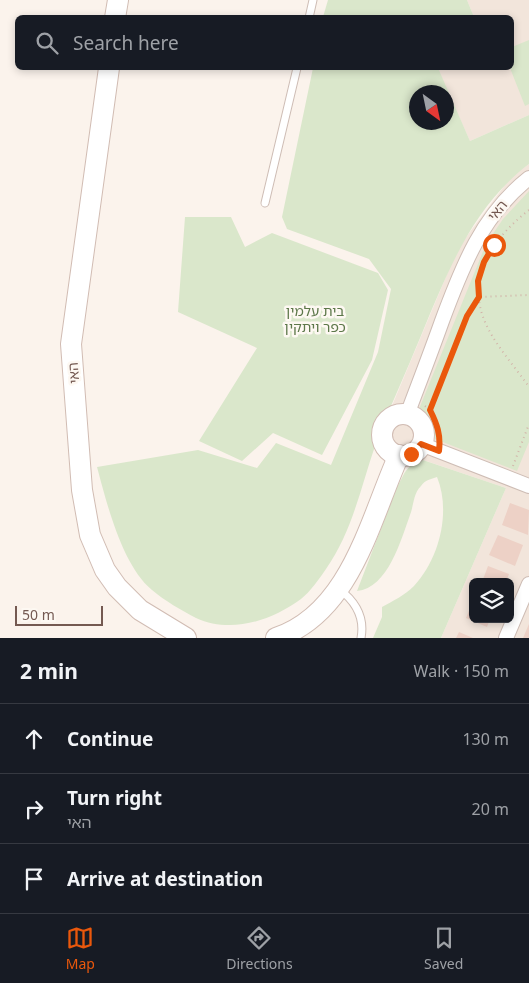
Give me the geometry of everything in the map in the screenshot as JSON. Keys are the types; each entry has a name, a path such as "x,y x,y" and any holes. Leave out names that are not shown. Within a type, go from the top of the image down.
{"street":[{"path":"116,15 118,0"},
{"name":"האי","path":"108,70 71,338 82,490 90,535 105,570 117,587 140,610 186,638"},
{"name":"האי","path":"410,406 456,283 474,243 501,204 529,178"},
{"path":"430,448 423,428 410,406 390,418 383,430 384,443 388,449 399,455 411,454 430,448 529,486"},
{"path":"276,638 304,623 321,610 339,589 357,556 399,455"},
{"path":"506,638 529,584"}],"lane":[{"path":"310,15 313,0"},
{"path":"265,203 297,70"},
{"path":"339,589 349,597 358,609 361,622 361,638"}],"path":[{"path":"529,210 504,230 484,262 478,281 483,317 491,332 529,387"},
{"path":"479,297 529,295"},
{"path":"430,448 441,439 430,410 467,316 479,297"},
{"path":"410,406 430,410"},
{"path":"508,478 529,424"}],"shaded area":[{"path":"467,0 529,0 529,115 470,141 454,106 454,85 445,85 438,70 514,70 514,15 473,15"},
{"path":"529,164 529,638 441,638 506,488 376,444 458,248 511,177"}],"green space":[{"path":"328,0 467,0 473,15 324,15"},
{"path":"529,40 529,104 525,106 511,70 514,70 514,46"},
{"path":"313,70 439,70 445,85 409,85 409,130 454,130 454,105 470,141 529,115 529,164 508,182 490,203 460,249 436,299 384,422 343,540 324,573 301,599 277,614 264,619 237,625 223,625 209,623 196,618 168,602 141,579 124,550 117,533 97,467 198,450 257,468 276,443 331,465 378,352 391,289 369,259 287,229 282,217"},
{"path":"529,191 529,442 517,471 435,439 429,420 419,409 486,244 503,219"},
{"name":"בית עלמין כפר ויתקין","path":"185,217 231,217 245,247 272,233 378,273 388,290 372,360 322,455 273,433 242,461 199,441 257,348 178,312"},
{"path":"417,458 506,488 441,638 373,638 382,617 382,607 403,595 423,575 431,562 441,534 443,504 437,477 424,482 416,492 402,537 385,572 368,588 357,591 397,487 405,472"}],"building":[{"path":"510,503 529,510 528,535 502,525"},
{"path":"498,535 523,545 515,566 489,555"},
{"path":"488,566 509,574 508,578 484,578"},
{"path":"478,623 488,623 487,627"},
{"path":"529,624 529,638 523,638"},
{"path":"459,632 473,638 456,638"}],"route":[{"path":"411,454 421,444 439,451 441,439 430,410 467,316 479,297 478,281 484,262 494,245"}]}
